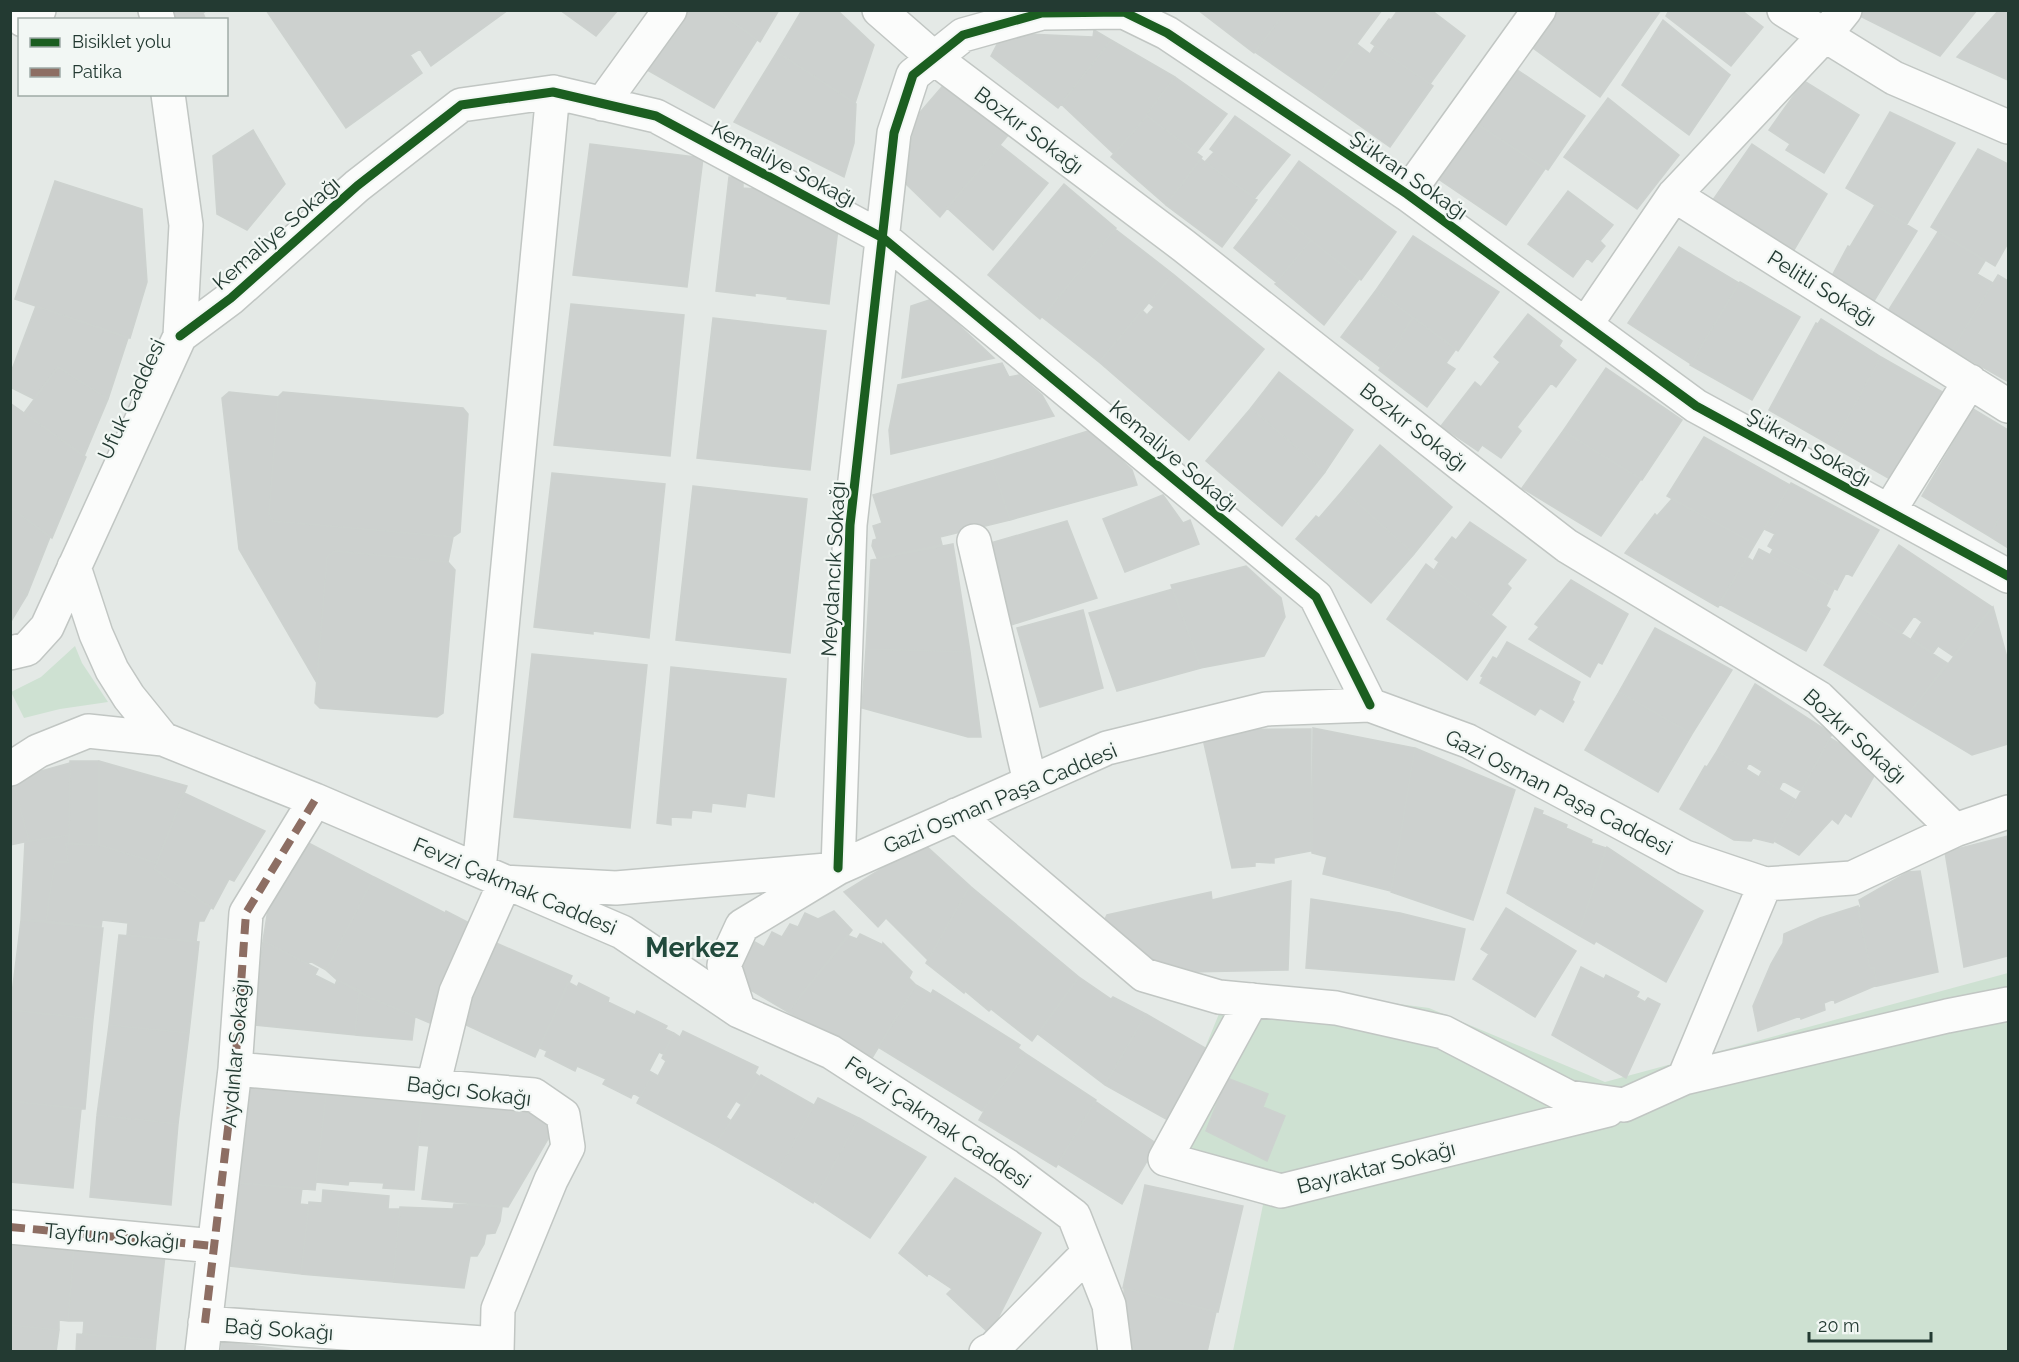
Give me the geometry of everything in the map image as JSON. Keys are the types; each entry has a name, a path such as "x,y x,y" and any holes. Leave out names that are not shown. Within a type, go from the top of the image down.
{"street":[{"path":"26,18 39,10"},
{"path":"602,104 670,10"},
{"name":"Bozkır Sokağı","path":"879,10 934,58 1184,246 1567,546 1819,698 1955,830"},
{"path":"1407,194 1539,10"},
{"path":"1784,10 1835,23 1894,78 2008,128"},
{"name":"Şükran Sokağı","path":"882,238 894,133 913,75 963,35 1042,13 1124,12 1174,22 1696,406 2008,576"},
{"path":"1586,324 1674,195 1835,23"},
{"path":"433,1086 456,992 492,876 553,92"},
{"name":"Kemaliye Sokağı","path":"180,336 231,297 357,186 461,105 553,92 656,116 882,238 1317,597 1370,705"},
{"name":"Ufuk Caddesi","path":"10,653 27,650 47,627 180,336 186,225 168,96"},
{"name":"Pelitli Sokağı","path":"1674,195 2008,406"},
{"name":"Meydancık Sokağı","path":"838,868 850,525 882,238"},
{"path":"1889,511 1970,381"},
{"path":"974,541 1030,782"},
{"name":"Fevzi Çakmak Caddesi","path":"74,567 96,634 112,670 129,697 163,739 315,800 622,932 739,1011 831,1052 1006,1165 1074,1216 1108,1305 1115,1352"},
{"name":"Gazi Osman Paşa Caddesi","path":"838,868 1107,748 1266,709 1370,705 1468,741 1685,857 1765,884 1852,878 1955,830 2008,812"},
{"path":"15,755 38,751 88,731 163,739"},
{"name":"Aydınlar Sokağı","path":"203,1337 235,1069 246,913 315,800"},
{"path":"956,815 1144,975 1219,997 1336,1008 1443,1032 1568,1097 1624,1106 1684,1078 1912,1024 2008,1004"},
{"path":"492,876 616,888 838,868"},
{"path":"739,1011 724,965 742,926 838,868"},
{"path":"1684,1078 1765,884"},
{"name":"Bayraktar Sokağı","path":"1252,1000 1165,1159 1281,1191 1624,1106"},
{"name":"Bağcı Sokağı","path":"235,1069 534,1095 563,1115 568,1147 551,1180 498,1309 497,1348"},
{"name":"Tayfun Sokağı","path":"10,1227 214,1246"},
{"path":"986,1352 994,1348 1088,1253"},
{"name":"Bağ Sokağı","path":"203,1337 497,1348"}],"green space":[{"path":"75,646 82,663 108,702 60,709 24,718 11,692 41,677"},
{"path":"2008,973 2008,1351 1233,1351 1265,1195 1160,1158 1232,982 1429,1008 1605,1082"}],"building":[{"path":"166,10 207,10 203,13 205,18 169,18"},
{"path":"266,10 508,10 431,66 420,49 410,55 422,73 346,128"},
{"path":"560,10 618,10 596,36"},
{"path":"673,10 716,10 757,40 714,108 635,63"},
{"path":"717,10 779,10 760,42"},
{"path":"802,10 837,10 874,45 855,103 777,52"},
{"path":"1198,10 1287,10 1254,53"},
{"path":"1287,10 1382,10 1318,96 1255,52"},
{"path":"1398,10 1431,10 1465,36 1430,84 1371,43"},
{"path":"1554,10 1661,10 1600,97 1529,45"},
{"path":"1669,10 1741,10 1763,27 1731,66 1666,16"},
{"path":"1865,10 1977,10 1940,56 1860,16"},
{"path":"1999,10 2008,10 2008,80 1957,57"},
{"path":"1663,20 1730,75 1689,135 1622,85"},
{"path":"1094,30 1111,40 1058,108 991,56 1003,33 1093,37"},
{"path":"1111,40 1175,77 1147,116 1114,154 1061,104"},
{"path":"1357,44 1370,54 1375,46 1433,86 1390,147 1318,96"},
{"path":"777,52 856,104 854,143 844,177 734,122"},
{"path":"1513,67 1585,116 1548,170 1474,122"},
{"path":"1175,77 1227,114 1196,153 1146,115"},
{"path":"947,81 1009,134 940,217 905,183 915,118"},
{"path":"1804,81 1859,115 1824,173 1786,150 1790,144 1769,130"},
{"path":"1608,98 1679,155 1637,209 1564,157"},
{"path":"1890,112 1955,143 1907,224 1846,188"},
{"path":"1147,116 1202,157 1166,205 1111,157"},
{"path":"1235,116 1290,155 1255,198 1205,162 1214,152 1210,149"},
{"path":"1474,122 1545,169 1506,225 1437,178"},
{"path":"253,130 285,184 247,230 217,214 213,156"},
{"path":"590,144 703,158 687,287 573,275"},
{"path":"1752,144 1827,194 1791,255 1708,207"},
{"path":"1000,145 1048,183 993,250 947,208"},
{"path":"1978,149 2008,164 2008,243 1995,266 1931,227"},
{"path":"1201,159 1257,200 1222,247 1166,205"},
{"path":"1299,161 1396,232 1361,280 1267,205"},
{"path":"729,177 743,179 743,188 768,190 767,196 784,199 784,205 810,208 839,220 829,304 755,293 755,296 716,291"},
{"path":"55,181 142,209 147,282 130,338 15,299"},
{"path":"1064,184 1116,228 1040,319 988,275"},
{"path":"1568,191 1613,225 1600,241 1605,246 1592,262 1587,258 1573,277 1528,244"},
{"path":"1267,205 1311,240 1276,282 1234,248"},
{"path":"1875,205 1917,231 1874,301 1833,274"},
{"path":"1115,229 1173,274 1099,362 1042,317"},
{"path":"1938,232 1985,261 1977,274 1993,283 1952,350 1888,311"},
{"path":"1413,236 1499,292 1458,351 1376,290"},
{"path":"1311,240 1359,279 1324,325 1275,284"},
{"path":"1679,247 1739,283 1691,364 1628,323"},
{"path":"1173,274 1264,349 1189,440 1099,362 1142,310 1147,315 1154,307 1149,303"},
{"path":"1998,275 2008,281 2007,381 1952,350"},
{"path":"1740,282 1800,317 1752,400 1690,365"},
{"path":"1376,290 1413,318 1381,368 1341,337"},
{"path":"932,299 994,358 902,378 911,306"},
{"path":"571,304 684,315 670,456 554,445"},
{"path":"36,306 128,338 108,399 58,367 34,399 10,387 10,375"},
{"path":"1528,314 1562,341 1559,346 1576,360 1556,387 1551,383 1517,427 1521,431 1501,458 1482,445 1478,451 1441,426 1475,382 1481,387 1500,362 1494,357"},
{"path":"1413,317 1456,349 1446,363 1455,369 1427,407 1379,370 1402,338 1401,336"},
{"path":"713,318 826,331 810,470 697,458"},
{"path":"1821,319 1881,357 1832,446 1769,410 1816,323 1818,324"},
{"path":"1881,357 1946,394 1897,483 1832,446"},
{"path":"1002,363 1009,377 1019,375 1042,395 1054,416 891,454 889,430 898,385"},
{"path":"58,367 108,399 84,456 24,413"},
{"path":"1606,368 1682,420 1642,480 1563,431"},
{"path":"1279,372 1353,430 1325,472 1251,408"},
{"path":"229,392 278,397 269,514 273,521 453,537 448,562 335,551 327,557 317,683 239,549 222,398"},
{"path":"283,392 463,408 468,414 460,532 453,537 273,521 269,514 278,397"},
{"path":"10,403 86,457 52,538 10,507"},
{"path":"1251,408 1325,472 1282,526 1206,461"},
{"path":"1973,409 2008,430 2008,503 1989,536 1922,496"},
{"path":"1091,430 1132,470 1137,485 1010,520 991,461"},
{"path":"1563,431 1641,479 1601,536 1522,488"},
{"path":"1704,437 1790,485 1755,544 1667,496"},
{"path":"1380,445 1452,507 1414,554 1343,490"},
{"path":"991,461 1010,520 940,537 942,545 877,558 872,546 873,540 877,539 873,526 882,523 873,495"},
{"path":"552,473 665,484 649,638 534,627"},
{"path":"1791,483 1879,530 1852,576 1846,573 1837,590 1770,555 1773,549 1768,546 1775,534 1764,529"},
{"path":"693,486 807,499 790,653 676,640"},
{"path":"1343,490 1414,554 1371,603 1296,539 1316,516 1319,518"},
{"path":"1163,495 1183,523 1190,520 1199,544 1125,572 1103,519"},
{"path":"1672,499 1755,544 1718,607 1625,553 1655,514 1657,516"},
{"path":"2008,503 2008,548 1989,536"},
{"path":"10,507 50,537 27,595 10,582"},
{"path":"1067,521 1097,598 1011,625 987,544"},
{"path":"1470,522 1526,560 1507,584 1511,588 1491,615 1434,570 1439,562 1435,559 1452,537 1456,540"},
{"path":"953,544 970,652 866,649 871,560"},
{"path":"1899,545 1992,607 1953,656 1938,646 1933,653 1911,639 1922,622 1914,616 1902,633 1860,607"},
{"path":"1759,549 1834,589 1826,606 1830,609 1806,651 1719,604 1747,557 1753,561"},
{"path":"335,551 448,562 455,570 443,713 437,717 320,708 315,703 327,557"},
{"path":"1426,564 1506,627 1467,680 1387,619"},
{"path":"1246,566 1281,598 1285,617 1264,656 1201,668 1171,585"},
{"path":"1571,580 1628,614 1602,664 1598,662 1590,677 1529,639 1539,627 1535,624"},
{"path":"10,582 27,595 10,623"},
{"path":"1173,589 1201,668 1117,691 1089,613"},
{"path":"1860,607 1947,663 1907,716 1824,665"},
{"path":"1993,607 2008,661 2008,744 1972,755 1907,716"},
{"path":"1083,610 1103,688 1040,707 1017,628"},
{"path":"1655,628 1732,670 1692,734 1619,692"},
{"path":"1507,642 1580,682 1572,700 1574,702 1563,722 1540,708 1535,715 1480,683 1483,677 1481,676 1493,657 1497,659"},
{"path":"866,649 970,652 981,737 968,737 862,708"},
{"path":"532,654 647,665 630,828 514,817"},
{"path":"671,667 786,679 774,797 747,793 745,807 712,803 711,812 692,810 691,818 671,817 671,825 657,823"},
{"path":"1755,684 1832,734 1801,791 1783,781 1779,789 1759,777 1762,771 1749,763 1746,769 1717,751"},
{"path":"1619,692 1692,734 1658,792 1585,750"},
{"path":"1313,728 1415,748 1391,891 1323,874 1327,857 1312,853"},
{"path":"1311,729 1311,851 1274,858 1274,863 1255,862 1255,866 1232,868 1201,730"},
{"path":"1830,738 1879,767 1851,817 1845,813 1838,824 1832,819 1799,855 1774,841"},
{"path":"1415,748 1515,790 1473,920 1391,892"},
{"path":"1717,751 1796,800 1773,843 1753,838 1751,841 1734,840 1680,809 1705,766 1707,767"},
{"path":"70,761 99,761 99,845 69,844"},
{"path":"99,761 187,786 157,863 99,845"},
{"path":"70,763 69,835 29,841 12,779"},
{"path":"13,781 29,841 10,845 10,784"},
{"path":"184,793 265,831 234,881 229,879 213,909 154,869"},
{"path":"1535,808 1543,811 1542,814 1567,825 1566,828 1592,840 1591,843 1606,848 1578,935 1507,893"},
{"path":"69,835 69,844 66,843 68,862 55,862 46,921 21,920 25,842"},
{"path":"2008,836 2008,956 1964,967 1945,852"},
{"path":"297,837 374,877 326,970 310,961 308,964 263,941 272,884"},
{"path":"66,843 99,845 157,863 154,869 211,907 204,921 199,921 196,942 127,935 128,923 102,920 101,927 46,921 55,862 68,862"},
{"path":"923,843 970,886 928,960 886,918 878,927 844,892"},
{"path":"1607,847 1703,911 1666,982 1596,941 1594,944 1578,935"},
{"path":"1920,871 1938,972 1877,986 1874,968 1870,968 1858,908 1861,907 1859,900 1908,872"},
{"path":"374,877 471,924 462,954 430,1023 366,996 337,980 326,970"},
{"path":"1291,881 1288,970 1190,972 1165,970 1103,923 1107,915 1211,892 1212,900"},
{"path":"970,886 1079,977 1032,1041 926,963"},
{"path":"1311,899 1400,913 1465,929 1454,980 1306,968"},
{"path":"1858,906 1870,968 1874,968 1877,985 1835,1003 1834,999 1824,1003 1825,1010 1758,1031 1753,1006 1771,964 1783,943 1784,934 1820,918"},
{"path":"1506,908 1576,951 1535,1017 1473,979 1489,954 1481,949"},
{"path":"834,911 852,930 788,1012 742,985 747,977 737,972 755,942 764,947 772,932 782,937 790,924 798,927 805,913 818,919"},
{"path":"21,920 103,928 93,1019 10,1010"},
{"path":"860,934 883,945 883,943 912,972 909,978 916,985 872,1058 788,1012 849,936 857,939"},
{"path":"119,935 199,942 189,1033 109,1025"},
{"path":"487,939 572,976 535,1057 451,1018"},
{"path":"263,941 318,969 315,975 335,985 337,980 359,990 355,1035 254,1025"},
{"path":"1581,967 1604,979 1606,975 1639,992 1636,997 1645,1002 1648,998 1660,1004 1626,1078 1552,1035"},
{"path":"1079,977 1111,999 1113,997 1146,1014 1105,1085 1038,1034"},
{"path":"568,982 577,987 579,983 609,998 608,1002 635,1015 637,1011 667,1026 665,1029 674,1033 663,1054 659,1052 649,1071 653,1073 640,1097 633,1093 631,1098 603,1084 606,1079 577,1066 575,1071 545,1056 547,1051 540,1048"},
{"path":"916,985 931,994 933,990 1020,1045 1018,1048 1026,1054 982,1111 878,1047"},
{"path":"359,990 366,996 415,1016 412,1040 355,1035"},
{"path":"10,1010 93,1019 85,1109 10,1101"},
{"path":"1146,1014 1214,1053 1175,1124 1105,1085"},
{"path":"109,1025 189,1033 178,1124 97,1115"},
{"path":"683,1031 758,1067 755,1073 760,1077 742,1105 736,1101 726,1117 731,1121 715,1145 637,1103 653,1073 658,1076 666,1061 662,1058 674,1033 680,1037"},
{"path":"1026,1054 1096,1100 1056,1167 979,1120 983,1110"},
{"path":"761,1075 814,1105 774,1179 715,1145"},
{"path":"1227,1078 1268,1094 1263,1107 1285,1116 1267,1161 1206,1131"},
{"path":"249,1086 326,1095 315,1190 239,1183"},
{"path":"326,1095 422,1103 414,1190 383,1188 384,1183 349,1181 348,1185 316,1182"},
{"path":"818,1098 859,1118 813,1203 774,1179"},
{"path":"10,1101 81,1109 73,1188 10,1182"},
{"path":"1095,1101 1157,1144 1122,1204 1058,1164"},
{"path":"422,1103 550,1114 548,1139 508,1207 422,1199 429,1146 417,1145"},
{"path":"97,1115 178,1124 171,1205 90,1197"},
{"path":"859,1118 926,1157 870,1238 814,1201"},
{"path":"955,1178 1041,1233 990,1334 947,1294 952,1289 928,1273 927,1276 899,1253"},
{"path":"239,1183 302,1188 300,1204 309,1205 301,1274 230,1266"},
{"path":"1145,1185 1243,1206 1218,1312 1123,1288"},
{"path":"323,1190 389,1196 388,1209 400,1209 393,1282 301,1274 309,1202 322,1203"},
{"path":"454,1204 502,1207 495,1233 486,1234 484,1244 477,1256 470,1256 464,1288 393,1282 400,1207 453,1209"},
{"path":"10,1241 74,1248 68,1321 59,1320 59,1330 10,1325"},
{"path":"74,1248 165,1255 156,1340 83,1334 84,1321 68,1321"},
{"path":"1124,1288 1216,1312 1207,1352 1134,1352 1125,1326"},
{"path":"10,1325 59,1330 56,1352 10,1352"},
{"path":"77,1334 156,1340 155,1352 76,1352"},
{"path":"222,1342 297,1351 221,1352"}],"marked path":[{"path":"205,1323 235,1069 246,913 315,800"},
{"path":"10,1227 214,1246"}],"cycle path":[{"path":"838,868 850,525 894,133 913,75 963,35 1042,13 1124,12 1167,33 1407,194 1696,406 2008,576"},
{"path":"180,336 231,298 357,186 461,105 553,92 656,116 883,238 1316,597 1370,705"}],"district":[{"name":"Merkez","path":"692,947"}]}
